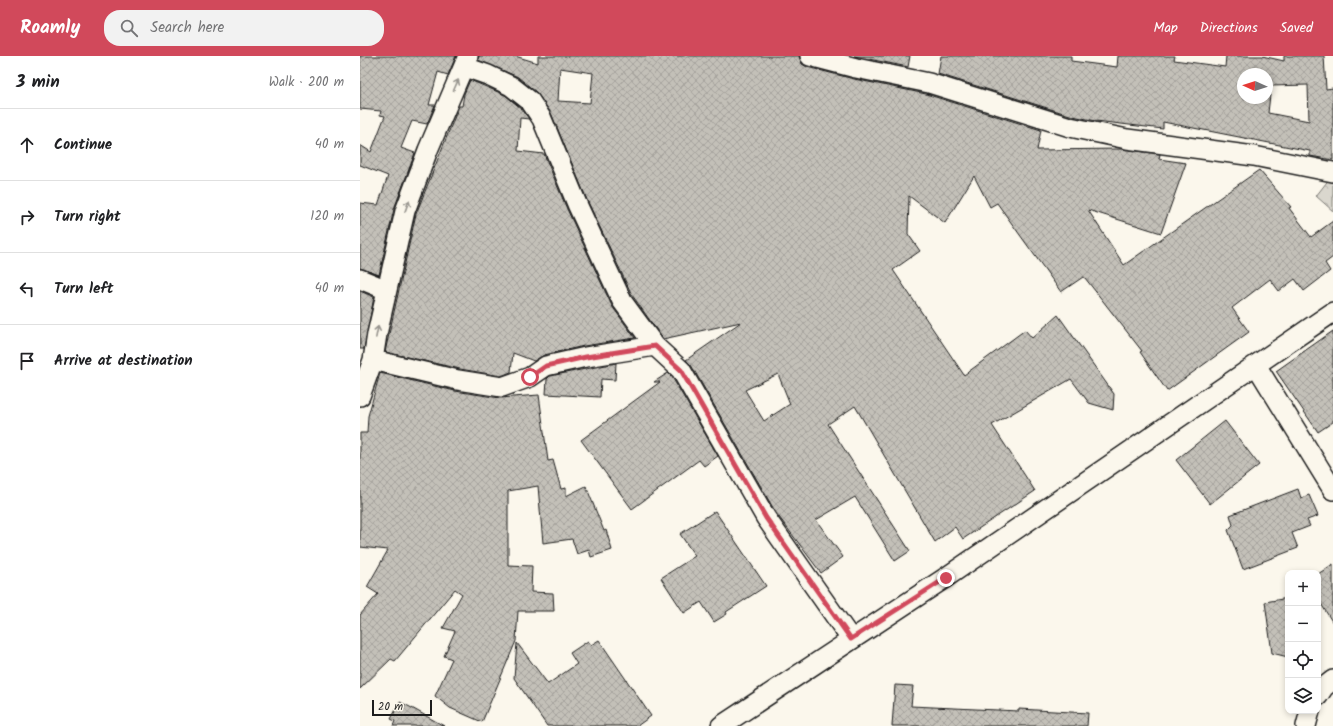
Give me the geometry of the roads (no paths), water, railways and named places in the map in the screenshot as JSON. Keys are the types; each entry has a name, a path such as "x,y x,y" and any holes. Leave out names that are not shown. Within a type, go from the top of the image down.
{"street":[{"path":"810,56 856,68 929,83 991,104 1070,127 1127,139 1254,156 1333,172"},
{"path":"360,396 373,360 405,210 428,150 466,61 488,75 512,86 530,101 542,119 577,204 622,301 655,346 681,370 766,518 851,639"},
{"path":"360,279 387,290"},
{"path":"721,726 851,639 952,574 1333,312"},
{"path":"373,360 458,380 502,388 530,377 546,366 586,357 655,346"},
{"path":"1256,365 1333,490"},
{"path":"1321,692 1333,680"},
{"path":"1306,726 1309,714"}]}
